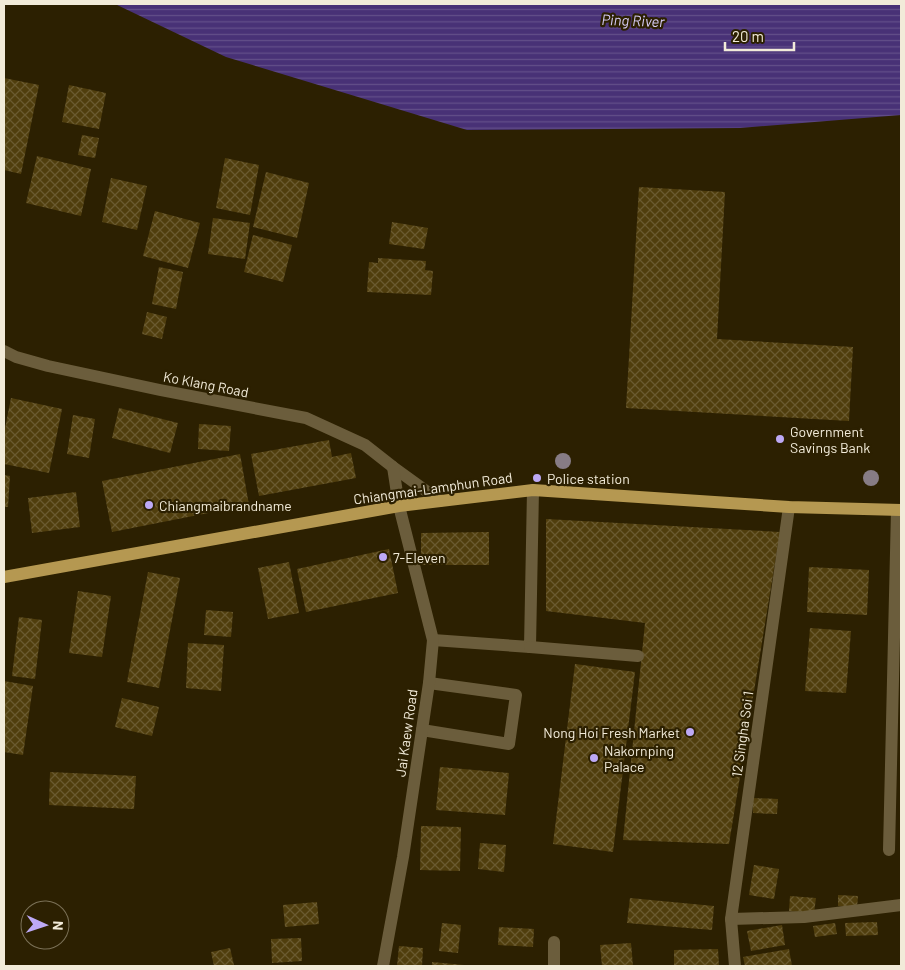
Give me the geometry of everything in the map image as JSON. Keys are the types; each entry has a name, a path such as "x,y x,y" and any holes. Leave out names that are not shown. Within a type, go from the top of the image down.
{"main road":[{"name":"Chiangmai-Lamphun Road","path":"4,577 399,506 533,490 789,507 899,510"}],"street":[{"name":"Ko Klang Road","path":"4,351 16,357 48,366 306,418 364,445 440,501"},
{"path":"393,467 399,506"},
{"path":"530,648 533,490"},
{"name":"Jai Kaew Road","path":"383,966 403,857 434,640 399,506"},
{"name":"12 Singha Soi 1","path":"735,966 731,919 789,507"},
{"path":"889,850 899,510"},
{"path":"434,640 638,656"},
{"path":"422,730 509,744 516,695 429,683"},
{"path":"731,919 804,917 901,905"},
{"path":"554,942 554,966"}],"water":[{"name":"Ping River","path":"115,4 901,4 901,115 740,128 467,130 226,57"}],"building":[{"path":"4,78 39,85 21,174 4,170"},
{"path":"69,85 106,93 99,129 62,122"},
{"path":"82,135 99,138 95,158 78,155"},
{"path":"37,156 91,169 81,216 26,203"},
{"path":"225,158 259,165 250,215 216,208"},
{"path":"266,172 309,183 297,238 253,227"},
{"path":"111,178 147,186 137,230 102,222"},
{"path":"639,187 725,192 717,339 853,347 849,421 626,408"},
{"path":"155,211 200,223 188,268 143,256"},
{"path":"213,218 250,223 245,259 208,254"},
{"path":"392,222 428,228 424,249 389,244"},
{"path":"253,235 292,245 283,282 244,272"},
{"path":"378,258 426,261 425,270 433,271 431,295 367,292 369,262 378,263"},
{"path":"159,267 183,272 176,309 152,304"},
{"path":"147,312 167,317 162,339 142,334"},
{"path":"11,398 62,409 49,473 4,464 4,433"},
{"path":"119,408 178,423 170,453 112,438"},
{"path":"73,415 95,419 89,458 67,454"},
{"path":"199,424 231,426 229,451 198,449"},
{"path":"329,440 332,457 351,453 356,478 259,496 251,454"},
{"path":"240,454 249,505 112,532 102,481"},
{"path":"4,475 10,476 8,507 4,507"},
{"path":"76,492 80,527 32,533 28,498"},
{"name":"Nong Hoi Fresh Market","path":"546,519 780,532 729,844 623,840 645,623 546,611"},
{"path":"489,532 489,565 421,565 421,533"},
{"path":"389,549 398,593 306,612 297,569"},
{"path":"289,562 299,613 268,619 258,568"},
{"path":"809,567 869,570 867,615 807,612"},
{"path":"148,572 180,578 159,688 127,682"},
{"path":"78,591 111,596 102,657 69,653"},
{"path":"206,610 233,612 231,637 204,635"},
{"path":"19,617 42,620 35,679 12,676"},
{"path":"810,628 851,631 846,693 805,691"},
{"path":"188,643 224,645 221,691 186,688"},
{"name":"Nakornping Palace","path":"575,664 635,672 613,852 553,844"},
{"path":"4,681 33,686 23,755 4,752"},
{"path":"122,698 159,707 152,736 115,727"},
{"path":"440,767 509,773 505,815 436,810"},
{"path":"50,772 136,776 134,809 49,805"},
{"path":"753,798 778,799 777,814 753,813"},
{"path":"421,826 461,827 460,871 420,870"},
{"path":"480,843 506,845 504,872 478,869"},
{"path":"754,865 779,869 774,899 749,895"},
{"path":"838,895 858,896 857,908 838,906"},
{"path":"790,896 816,898 814,913 789,911"},
{"path":"630,898 714,906 712,930 627,923"},
{"path":"317,902 319,924 285,927 283,905"},
{"path":"877,922 878,935 846,936 845,923"},
{"path":"442,923 461,925 458,953 439,951"},
{"path":"835,923 837,934 815,937 813,926"},
{"path":"782,925 785,945 751,951 747,931"},
{"path":"499,927 534,929 533,947 498,945"},
{"path":"301,938 302,961 272,963 271,939"},
{"path":"631,943 633,966 602,966 600,945"},
{"path":"399,946 423,948 422,966 397,966"},
{"path":"230,948 234,965 214,966 211,952"},
{"path":"718,949 719,966 674,966 674,950"},
{"path":"789,949 792,966 745,966 743,957"},
{"path":"432,962 464,965 464,966 432,966"}],"place":[{"name":"Government Savings Bank","path":"780,439"},
{"name":"Police station","path":"537,478"},
{"name":"Chiangmaibrandname","path":"149,505"},
{"name":"7-Eleven","path":"383,557"},
{"name":"Nong Hoi Fresh Market","path":"690,732"},
{"name":"Nakornping Palace","path":"594,758"}]}
